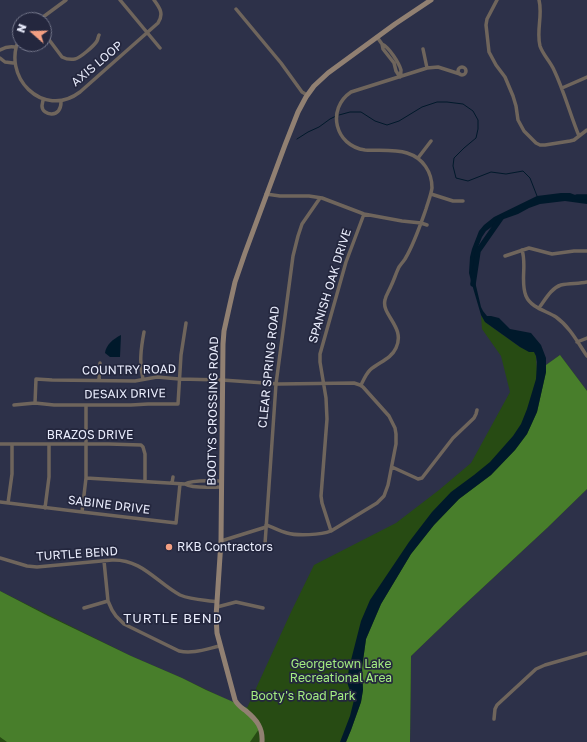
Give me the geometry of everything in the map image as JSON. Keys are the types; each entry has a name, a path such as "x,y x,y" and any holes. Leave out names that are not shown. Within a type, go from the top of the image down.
{"street":[{"path":"50,12 66,0"},
{"path":"120,0 160,48"},
{"name":"AXIS LOOP","path":"43,100 61,101 77,94 148,33 158,23 161,17 160,9 154,0"},
{"name":"BOOTYS CROSSING ROAD","path":"262,742 260,726 238,705 235,700 216,627 221,541 223,344 224,331 230,304 238,275 266,194 298,112 307,95 328,73 431,0"},
{"path":"497,0 487,19 486,25 490,52 496,65 505,77 513,96 518,120 524,131 536,143 542,145 570,141 580,136 587,130"},
{"path":"539,0 541,9 539,31 540,47 554,68 580,136"},
{"path":"236,9 281,63 302,92 307,95"},
{"path":"52,44 64,58 70,60 76,59 96,42 99,35"},
{"path":"377,37 382,44 387,46 398,64 401,71 400,76"},
{"path":"0,50 4,47 12,46"},
{"path":"423,49 427,68"},
{"path":"14,52 13,63 16,75 29,92 43,100 42,108 46,113 55,114 59,111 61,108 61,101"},
{"path":"0,58 4,62 13,63"},
{"path":"221,541 266,526 292,534 322,534 331,531 381,500 387,489 396,444 395,428 389,416 361,385 370,370 390,356 397,346 398,332 385,307 384,301 421,223 431,194 432,182 426,166 418,158 407,153 365,150 351,146 343,139 339,131 337,110 344,98 351,92 427,68 438,67 460,74"},
{"path":"562,88 587,78"},
{"path":"418,158 431,141"},
{"path":"266,194 281,196 310,196 327,200 364,214 427,225"},
{"path":"431,194 453,201 463,201"},
{"name":"CLEAR SPRING ROAD","path":"265,544 276,384 283,324 295,246 302,224 320,198"},
{"name":"SPANISH OAK DRIVE","path":"331,531 321,496 327,409 320,359 346,262 364,214"},
{"path":"505,256 529,248 552,254 587,251"},
{"path":"522,250 524,262 524,288 530,302 556,317 563,323 587,356"},
{"path":"538,308 558,287 562,285 587,282"},
{"name":"DESAIX DRIVE","path":"14,405 35,402 54,405 178,404 181,355 186,323"},
{"path":"143,379 140,362 144,332"},
{"path":"577,342 587,338"},
{"path":"99,380 100,363"},
{"name":"COUNTRY ROAD","path":"35,402 36,378 52,380 135,381 157,377 276,384 354,383 361,385"},
{"path":"82,512 86,478 86,405"},
{"path":"392,467 418,479 422,478 453,438 474,418 477,410"},
{"name":"BRAZOS DRIVE","path":"0,444 137,444 143,447 145,454 145,482"},
{"path":"8,503 12,474 12,444"},
{"path":"45,508 49,477 49,444"},
{"path":"86,478 221,487"},
{"path":"172,484 173,478"},
{"path":"183,484 195,481 222,481"},
{"name":"SABINE DRIVE","path":"0,502 176,524 183,484"},
{"name":"TURTLE BEND","path":"0,558 27,566 37,567 117,560 133,563 145,569 184,596 217,604 236,602 263,608"},
{"path":"104,561 108,601 114,614 124,624 178,651 195,652 220,646"},
{"path":"84,608 108,601"},
{"path":"494,719 494,709 497,705 536,669 587,653"}],"green space":[{"name":"Georgetown Lake Recreational Area","path":"481,315 485,322 520,347 534,351 536,356 537,372 560,355 587,391 587,489 411,656 410,742 0,742 0,591 131,656 247,708 314,565 396,523 471,463 510,392 501,356 482,329"},
{"path":"560,355 587,391 587,489 411,656 410,742 346,742 361,702 363,690 362,668 366,639 381,604 411,554 434,525 459,499 491,475 515,450 527,434 537,412 546,372 546,365"},
{"path":"0,591 131,656 247,708 261,726 250,742 7,742 0,737"}],"water":[{"path":"570,193 587,198 587,204 565,201 540,204 501,220 486,231 482,237 475,258 473,273 481,307 487,316 499,318 510,329 531,333 541,345 546,358 546,372 537,412 527,434 515,450 491,475 459,499 434,525 411,554 381,604 366,639 362,668 363,690 361,702 346,742 340,742 350,716 354,700 347,682 349,668 361,621 370,600 409,542 432,512 451,492 490,462 513,436 521,424 536,379 537,362 534,352 529,352 520,347 485,322 481,315 469,273 470,257 479,231 494,217 537,196"},
{"path":"121,335 120,357 110,357 105,353 108,345"}],"waterway":[{"path":"339,115 350,112 361,112 375,121 387,125 399,121 422,107 437,102 463,104 473,111 478,120 478,129 476,138 454,158 453,166 456,178 468,181 491,172 506,174 523,171 530,178 537,196"},
{"path":"297,139 336,116"},
{"path":"577,197 587,197"},
{"path":"473,284 478,251 501,218"}],"place":[{"name":"RKB Contractors","path":"169,547"}],"district":[{"name":"TURTLE BEND","path":"173,619"}],"park label":[{"name":"Booty's Road Park","path":"303,696"}]}
